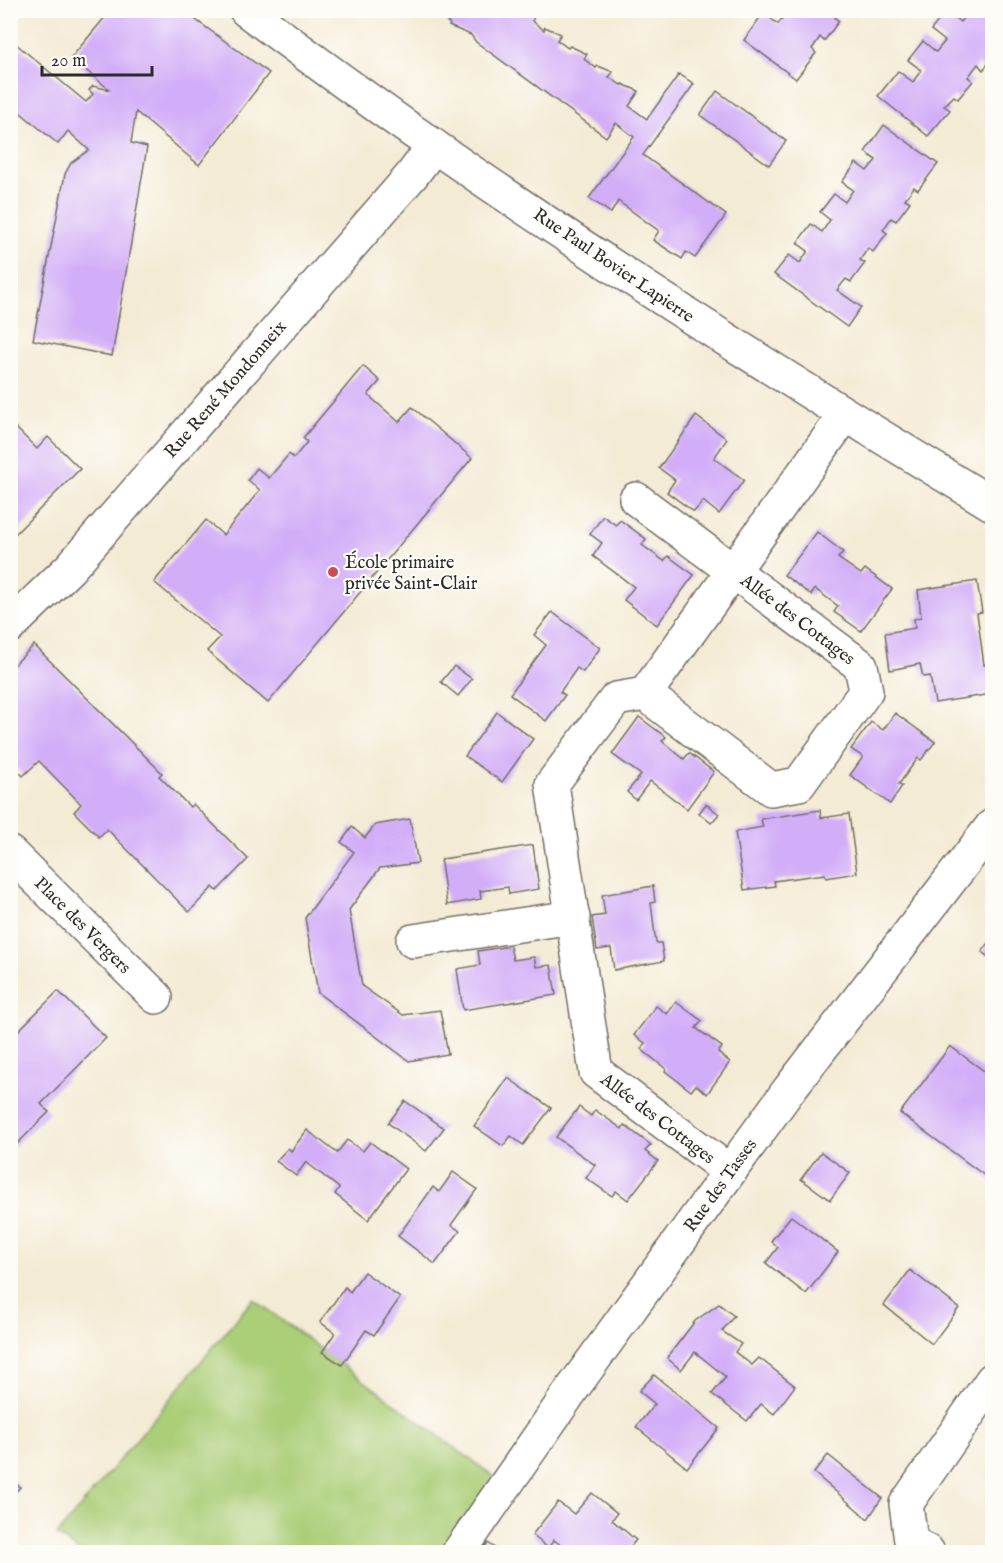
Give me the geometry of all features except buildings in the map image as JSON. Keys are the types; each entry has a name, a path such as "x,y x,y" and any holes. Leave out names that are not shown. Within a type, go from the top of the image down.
{"street":[{"name":"Rue Paul Bovier Lapierre","path":"246,10 434,146 680,310 845,415 993,504"},
{"name":"Rue René Mondonneix","path":"10,626 70,568 412,175 434,146"},
{"name":"Allée des Cottages","path":"729,1172 596,1072 552,784 616,699 645,694 845,415"},
{"name":"Allée des Cottages","path":"636,499 861,666 866,691 799,784 771,789 645,694"},
{"name":"Rue des Tasses","path":"459,1552 573,1388 788,1091 993,826"},
{"name":"Place des Vergers","path":"10,853 156,997"},
{"path":"413,941 573,917"},
{"path":"920,1546 906,1504 993,1380"}],"green space":[{"path":"253,1299 505,1485 459,1552 80,1552 57,1535"}],"place":[{"name":"École primaire privée Saint-Clair","path":"333,572"}]}
